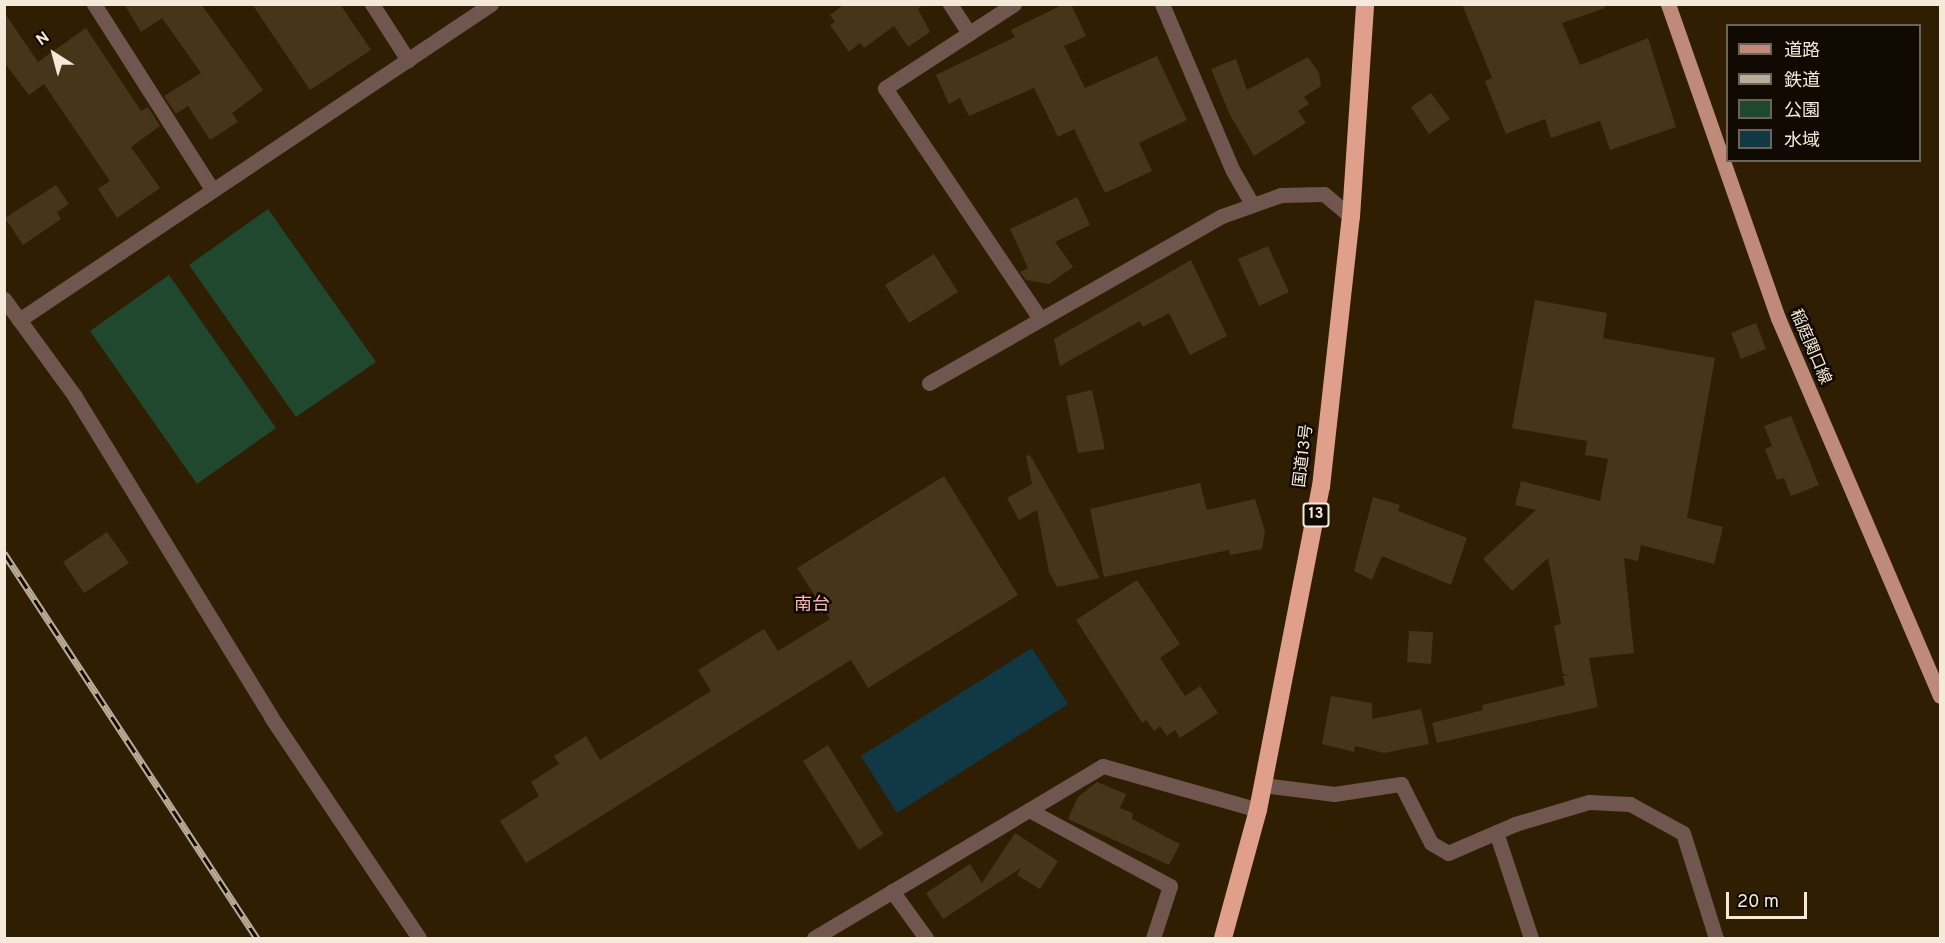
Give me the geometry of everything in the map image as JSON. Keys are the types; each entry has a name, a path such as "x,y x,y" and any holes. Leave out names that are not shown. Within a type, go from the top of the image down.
{"highway":[{"name":"国道13号","path":"1223,939 1258,810 1321,487 1351,217 1365,4"}],"main road":[{"name":"稲庭関口線","path":"1668,4 1778,318 1941,696"}],"street":[{"path":"94,4 212,189"},
{"path":"372,4 408,60"},
{"path":"19,320 491,4"},
{"path":"950,4 969,33"},
{"path":"1014,4 885,88 1040,319"},
{"path":"1162,4 1233,171 1252,205"},
{"path":"929,383 1174,240 1252,205 1281,195 1324,194 1351,217"},
{"path":"4,299 74,395 272,717 419,939"},
{"path":"814,939 1102,766 1258,810"},
{"path":"1263,785 1334,794 1401,784 1431,843 1448,853 1496,832 1590,802 1630,804 1683,833 1716,939"},
{"path":"1029,810 1170,886 1153,939"},
{"path":"1496,832 1531,939"},
{"path":"892,891 926,939"}],"green space":[{"path":"268,209 376,362 296,417 189,265"},
{"path":"169,275 276,428 197,484 90,331"}],"water":[{"path":"1032,648 1068,704 897,813 861,756"}],"building":[{"path":"124,4 201,4 263,90 232,113 238,122 210,140 188,106 176,114 164,96 201,73 162,18 141,32"},
{"path":"252,4 340,4 371,50 310,90"},
{"path":"845,4 924,4 918,9 930,32 908,47 894,26 864,48 860,43 849,52 830,25 835,22 830,15"},
{"path":"1064,4 1071,4 1086,36 1064,46 1085,88 1157,56 1187,120 1139,143 1152,171 1105,193 1074,129 1058,137 1034,88 969,116 960,98 949,104 936,75 1015,37 1011,30"},
{"path":"1462,4 1604,4 1605,8 1562,23 1580,65 1648,38 1676,127 1610,150 1600,121 1551,138 1545,119 1506,134 1485,81 1492,78"},
{"path":"4,12 38,62 86,28 141,111 148,107 160,126 131,147 160,188 117,218 98,189 110,181 44,84 29,95 4,62"},
{"path":"1308,57 1319,73 1321,86 1304,97 1309,104 1298,111 1306,123 1254,156 1229,113 1211,69 1236,59 1247,90"},
{"path":"1431,93 1450,119 1429,134 1411,107"},
{"path":"56,185 69,204 57,212 61,219 23,245 5,218"},
{"path":"1077,197 1090,225 1055,242 1073,267 1049,284 1026,280 1020,272 1028,268 1010,229"},
{"path":"1268,246 1289,292 1259,306 1238,259"},
{"path":"934,254 958,292 909,323 885,285"},
{"path":"1191,260 1227,336 1190,355 1169,313 1143,327 1140,321 1060,366 1054,339"},
{"path":"1535,300 1607,313 1603,338 1715,358 1687,518 1723,527 1714,564 1641,545 1638,561 1624,558 1634,653 1589,658 1598,707 1437,743 1432,723 1483,710 1482,705 1565,685 1563,676 1569,675 1563,674 1554,626 1561,624 1548,558 1512,591 1483,559 1536,510 1515,505 1521,481 1600,501 1608,459 1585,455 1587,441 1512,428"},
{"path":"1756,323 1766,349 1741,359 1731,333"},
{"path":"1092,390 1105,449 1078,453 1066,396"},
{"path":"1791,416 1819,485 1791,496 1784,478 1777,480 1765,449 1772,446 1764,426"},
{"path":"1030,455 1100,578 1057,587 1049,572 1037,510 1019,520 1007,498 1032,484 1026,456"},
{"path":"944,476 1018,595 868,688 851,660 526,863 500,821 539,796 531,782 559,764 554,756 586,736 600,760 711,691 698,670 764,629 778,651 830,619 797,568"},
{"path":"1200,483 1207,510 1255,499 1265,531 1262,549 1230,555 1229,550 1104,577 1090,509"},
{"path":"1373,497 1400,505 1398,511 1467,538 1451,585 1382,556 1372,580 1354,571"},
{"path":"107,532 129,563 84,593 63,562"},
{"path":"1137,580 1180,644 1160,658 1185,696 1200,686 1218,713 1180,738 1175,730 1167,736 1160,726 1154,731 1146,720 1142,723 1076,620"},
{"path":"1409,631 1433,632 1431,664 1407,662"},
{"path":"1331,696 1372,703 1372,719 1421,709 1429,744 1384,753 1355,746 1354,752 1322,744"},
{"path":"828,745 883,834 859,850 803,761"},
{"path":"1097,782 1126,794 1120,808 1133,813 1132,819 1180,844 1169,865 1068,819 1078,797"},
{"path":"1015,833 1058,861 1040,889 1017,875 1021,868 943,919 926,893 970,864 982,883"}],"railway":[{"path":"4,553 257,938"}],"district":[{"name":"南台","path":"812,606"}]}
